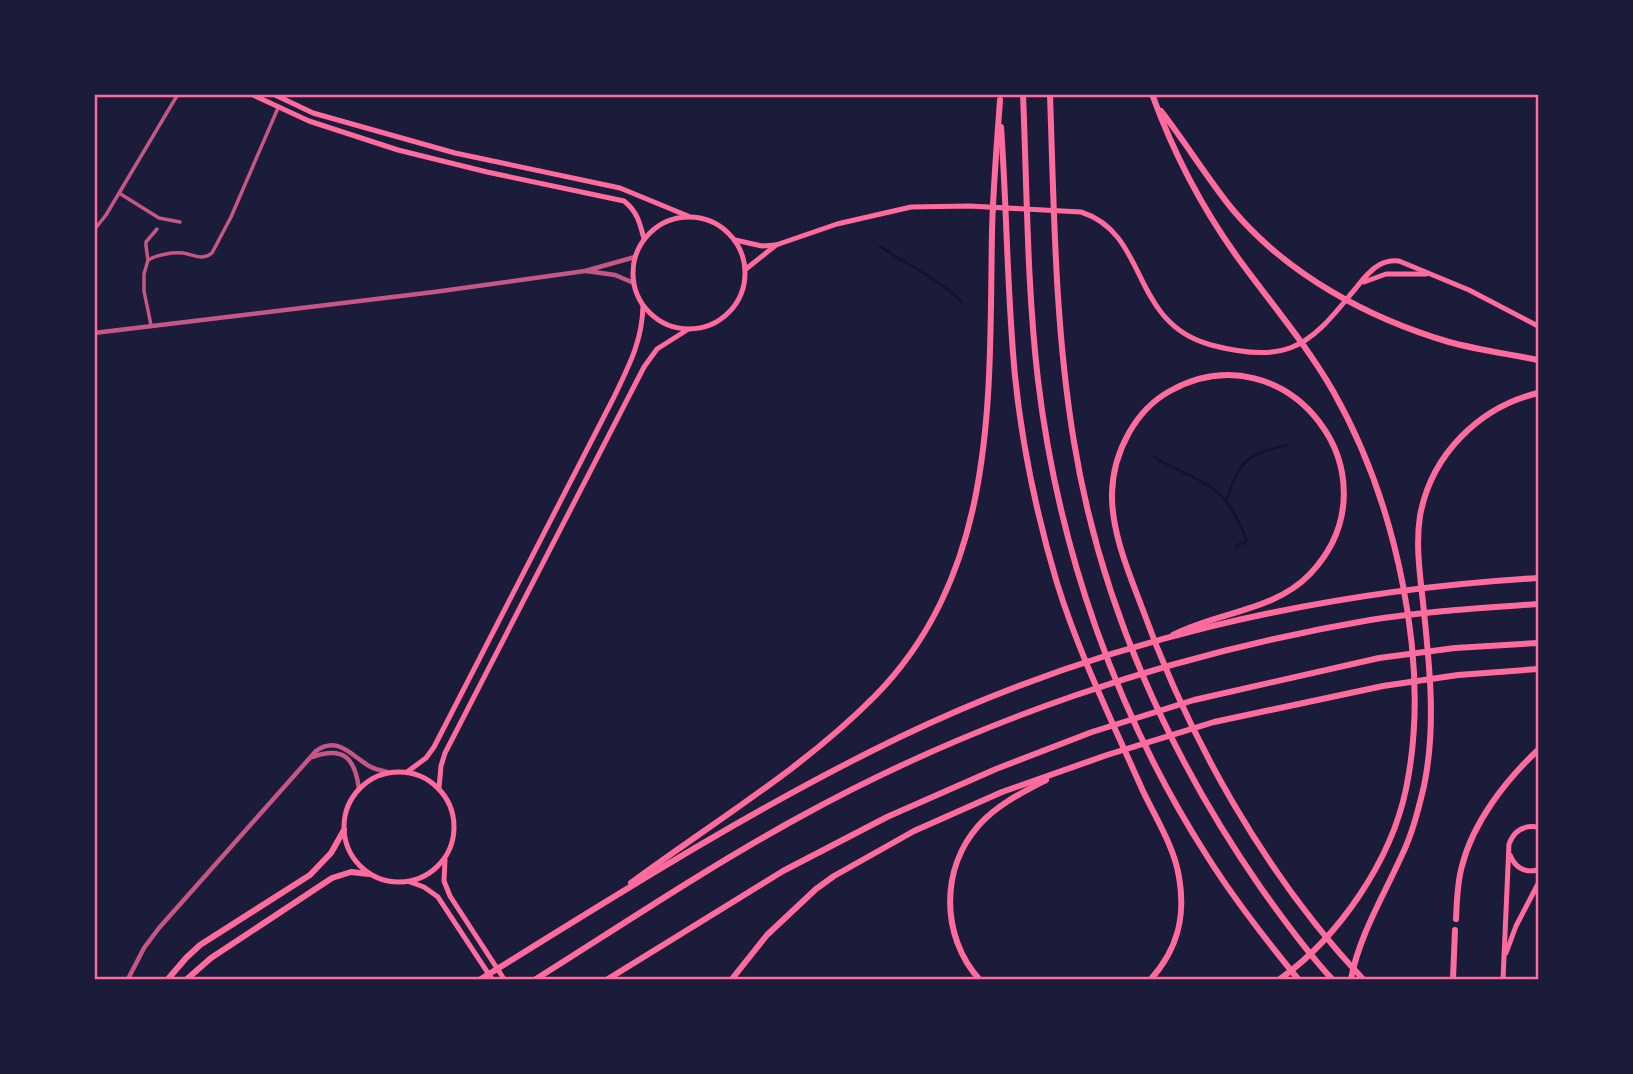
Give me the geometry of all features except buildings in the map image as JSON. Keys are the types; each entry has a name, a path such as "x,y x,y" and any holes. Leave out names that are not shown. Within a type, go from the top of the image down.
{"highway":[{"path":"1023,94 1034,341 1045,435 1070,543 1099,636 1153,761 1188,826 1233,895 1298,979"},
{"path":"1050,94 1060,331 1074,444 1087,508 1116,604 1151,691 1189,774 1236,852 1285,922 1332,979"},
{"path":"1152,94 1178,156 1210,214 1237,257 1309,353 1344,414 1379,492 1395,549 1410,636 1415,706 1413,746 1406,791 1384,849 1352,907 1314,951 1280,979"},
{"path":"604,903 767,786 845,724 876,695 929,626 952,581 976,497 983,459 991,316 993,198 1000,97"},
{"path":"1000,97 1015,378 1032,483 1046,543 1076,639 1166,838 1178,874 1182,907 1179,930 1167,959 1151,979"},
{"path":"1155,103 1208,179 1247,226 1270,248 1333,292 1424,334 1538,360"},
{"path":"1173,635 1194,624 1258,605 1290,590 1319,563 1338,527 1344,496 1334,443 1323,423 1311,411 1297,398 1272,384 1251,378 1210,377 1181,386 1160,398 1141,417 1123,443 1113,476 1112,507 1123,552 1150,631 1174,690 1203,749 1222,784 1303,910 1363,979"},
{"path":"1350,979 1359,948 1410,837 1428,761 1431,700 1419,544 1423,504 1438,467 1457,440 1492,412 1513,401 1538,393"},
{"path":"481,979 604,903 836,769 963,709 1065,670 1164,637 1297,607 1450,584 1538,578"},
{"path":"536,979 797,818 882,775 963,739 1076,695 1179,663 1371,620 1538,604"},
{"path":"608,979 783,871 887,817 996,769 1093,732 1194,700 1379,658 1455,648 1538,643"},
{"path":"732,979 767,936 816,889 852,864 957,811 1107,755 1214,722 1384,686 1538,669"},
{"path":"1456,919 1461,867 1473,835 1505,787 1538,750"},
{"path":"979,979 962,955 952,923 949,898 957,861 972,834 999,807 1069,769"},
{"path":"169,979 200,944 320,866 344,830"},
{"path":"187,979 211,958 331,878 351,872 369,874"},
{"path":"1453,979 1455,930"}],"main road":[{"path":"251,94 278,108 398,150 624,201 638,216 644,239"},
{"path":"273,94 313,113 455,153 620,188 688,216 710,220 720,225 735,240 743,254 746,270 742,293 730,313 710,326 687,330 657,349 644,366 445,752 439,788"},
{"path":"735,240 762,246 776,245 837,225 911,207 969,206 1081,212 1098,219 1116,235 1129,254 1156,307 1174,326 1203,342 1243,351 1276,351 1298,345 1325,324 1377,265 1393,260 1469,290 1538,326"},
{"path":"407,772 426,758 434,747 637,348 643,325 643,306 634,284 635,257 644,239 663,222 688,216"},
{"path":"746,270 776,245"},
{"path":"1358,285 1389,270 1393,260"},
{"path":"1381,275 1432,275"},
{"path":"643,306 662,323 687,330"},
{"path":"410,882 430,874 445,860 453,842 455,823 450,804 439,788 425,777 407,772 387,772 359,789 350,801 344,830 352,855 369,874 389,882 410,882 424,887 438,897 492,979"},
{"path":"1503,979 1509,844 1517,831 1530,826 1538,827"},
{"path":"1509,852 1515,865 1521,869 1538,870"},
{"path":"445,860 446,888 504,979"},
{"path":"1504,959 1516,926 1538,884"}],"street":[{"path":"94,230 120,193 178,94"},
{"path":"148,260 184,253 201,258 212,253 231,217 278,108"},
{"path":"120,193 159,218 180,222"},
{"path":"151,325 144,291 144,274 148,260 146,242 157,229"},
{"path":"94,332 434,292 585,271 635,257"},
{"path":"585,271 615,275 634,284"},
{"path":"128,979 144,948 159,928 320,747 339,746 353,753 367,766 387,772"},
{"path":"311,757 331,751 348,758 357,774 359,789"}],"waterway":[{"path":"880,246 933,279 962,302"},
{"path":"1227,499 1236,475 1247,461 1263,452 1287,445"},
{"path":"1154,457 1200,480 1220,495 1230,506 1247,541 1236,546"}]}
